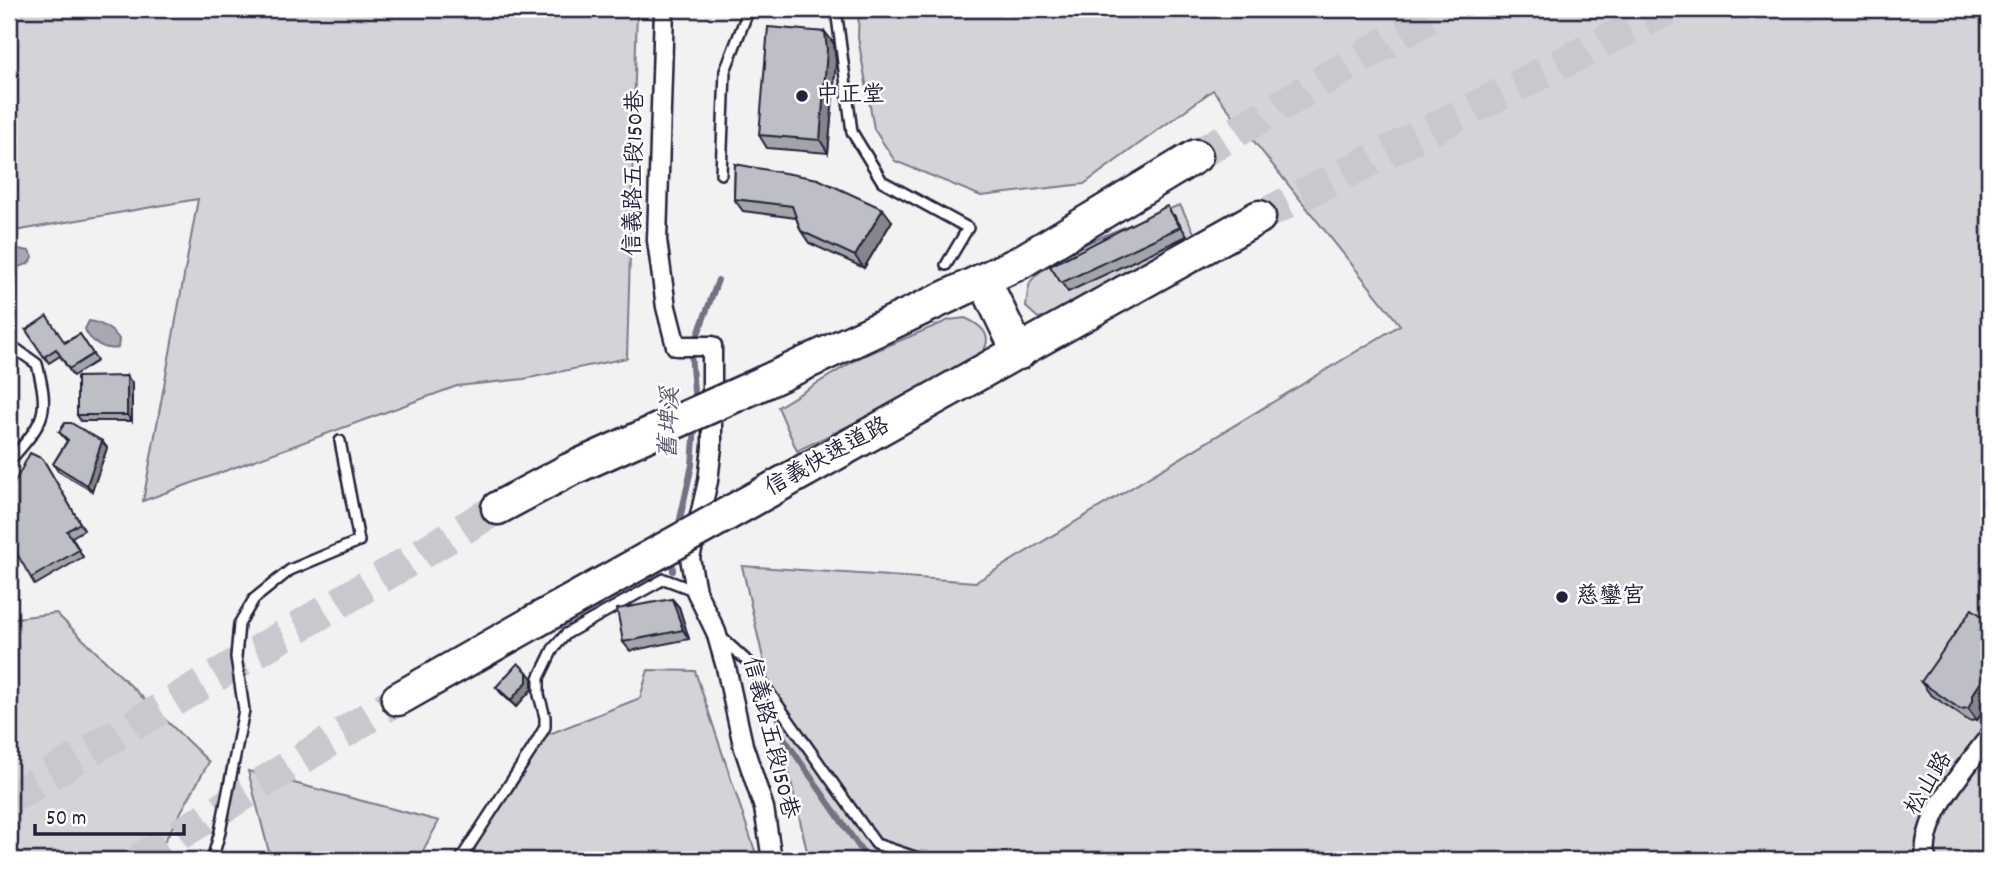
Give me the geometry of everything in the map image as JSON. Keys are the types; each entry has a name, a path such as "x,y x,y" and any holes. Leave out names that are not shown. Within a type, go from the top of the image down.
{"highway":[{"path":"498,508 569,470 1019,263 1196,156"},
{"name":"信義快速道路","path":"398,699 1259,217"},
{"path":"984,280 1019,353"}],"street":[{"name":"信義路五段150巷","path":"664,9 657,240 666,307 676,346 712,346 712,447 690,558 696,591 716,632 743,746 764,808 772,860"},
{"name":"松山路","path":"1926,860 1929,828 1950,791 1989,737"}],"lane":[{"path":"721,174 725,71 749,9"},
{"path":"836,9 852,132 881,181 968,228 946,265"},
{"path":"9,344 37,364 45,396 38,428 14,456 9,458"},
{"path":"212,860 244,710 236,657 239,624 254,599 290,570 359,541 340,441"},
{"path":"460,860 545,727 539,678 553,649 566,634 664,579 696,591"},
{"path":"716,632 747,661 876,844 923,860"}],"shaded area":[{"path":"9,9 637,9 627,358 524,379 457,386 143,501 198,199 9,232"},
{"path":"859,9 1989,9 1989,860 809,860 742,566 976,582 1400,325 1213,90 1084,184 981,196 895,161 874,129 858,38"},
{"path":"1180,205 1197,238 1062,313 1038,318 1026,307 1031,281 1058,259 1100,237"},
{"path":"18,249 29,251 33,257 28,264 18,267 14,275 9,276 9,252"},
{"path":"965,318 983,330 987,342 980,356 965,369 797,451 778,407 861,357 949,320"},
{"path":"89,321 102,325 113,333 119,339 118,348 108,348 94,341 85,329"},
{"path":"56,613 209,762 154,860 9,860 9,619"},
{"path":"648,670 695,671 758,860 474,860 476,840 529,742 640,698"},
{"path":"248,771 439,821 418,860 271,860"}],"building":[{"name":"中正堂","path":"768,27 825,32 827,50 820,140 759,135"},
{"path":"735,164 818,179 883,209 855,256 801,231 792,206 734,199"},
{"path":"1167,206 1180,227 1061,283 1050,266"},
{"path":"47,316 65,343 80,334 93,354 69,369 56,349 44,357 26,330"},
{"path":"127,376 127,415 77,415 77,377"},
{"path":"65,423 71,423 102,441 87,485 53,464 68,440 59,432"},
{"path":"30,453 43,459 80,523 67,531 79,550 31,578 9,540 9,493"},
{"path":"672,599 683,630 623,642 617,609"},
{"path":"1972,609 1989,621 1989,670 1973,694 1973,701 1968,708 1960,709 1921,682"},
{"path":"518,663 527,672 527,682 511,700 496,687"}],"waterway":[{"name":"舊埤溪","path":"695,404 691,353 718,280"},
{"name":"舊埤溪","path":"678,528 692,465 695,425"},
{"name":"舊埤溪","path":"672,556 673,571"},
{"name":"舊埤溪","path":"782,735 868,860"}],"tunnel":[{"path":"1196,156 1443,9"},
{"path":"1259,217 1668,9"},
{"path":"9,799 498,508"},
{"path":"138,860 398,699"}],"place":[{"name":"中正堂","path":"802,96"},
{"name":"慈鑾宮","path":"1562,597"}]}
